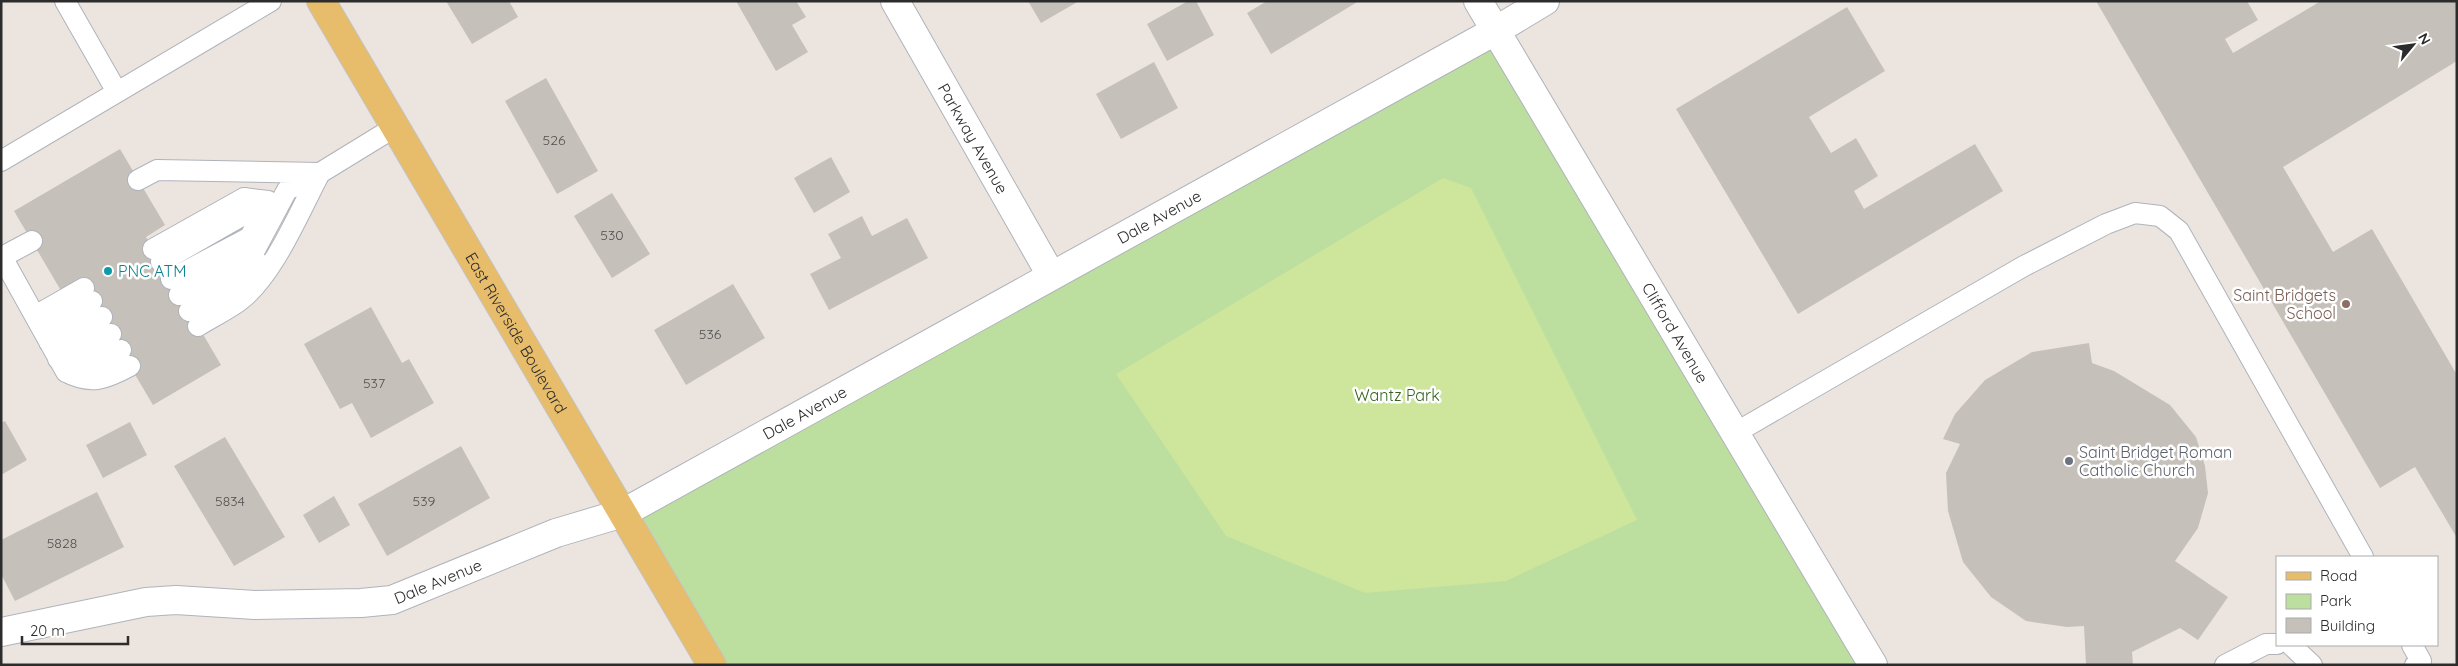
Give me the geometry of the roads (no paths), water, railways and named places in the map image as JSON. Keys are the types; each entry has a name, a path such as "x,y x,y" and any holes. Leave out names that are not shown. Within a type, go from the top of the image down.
{"main road":[{"name":"East Riverside Boulevard","path":"321,1 712,665"}],"street":[{"name":"Parkway Avenue","path":"895,1 1051,275"},
{"name":"Clifford Avenue","path":"1478,1 1873,665"},
{"name":"Dale Avenue","path":"1,632 146,602 176,600 255,605 361,603 392,600 556,533 623,513 1051,275 1496,32 1545,1"}],"lane":[{"path":"65,1 117,92"},
{"path":"1,162 271,1"},
{"path":"175,287 268,201 320,173 395,127"},
{"path":"138,180 157,170 320,173"},
{"path":"175,287 238,302 256,285 273,262 320,173"},
{"path":"175,287 252,274 263,261 295,187"},
{"path":"1735,433 2024,266 2106,224 2135,213 2160,216 2180,230 2362,556"},
{"path":"32,241 2,256 50,344 83,380 112,376 107,326"},
{"path":"50,344 107,326"},
{"path":"50,344 107,326"},
{"path":"2225,665 2266,644 2276,644"},
{"path":"2292,646 2312,665"},
{"path":"2413,646 2421,661 2415,665"}],"place":[{"name":"PNC ATM","path":"108,271"},
{"name":"Saint Bridgets School","path":"2346,304"},
{"name":"Saint Bridget Roman Catholic Church","path":"2069,461"}],"park label":[{"name":"Wantz Park","path":"1397,395"}]}
